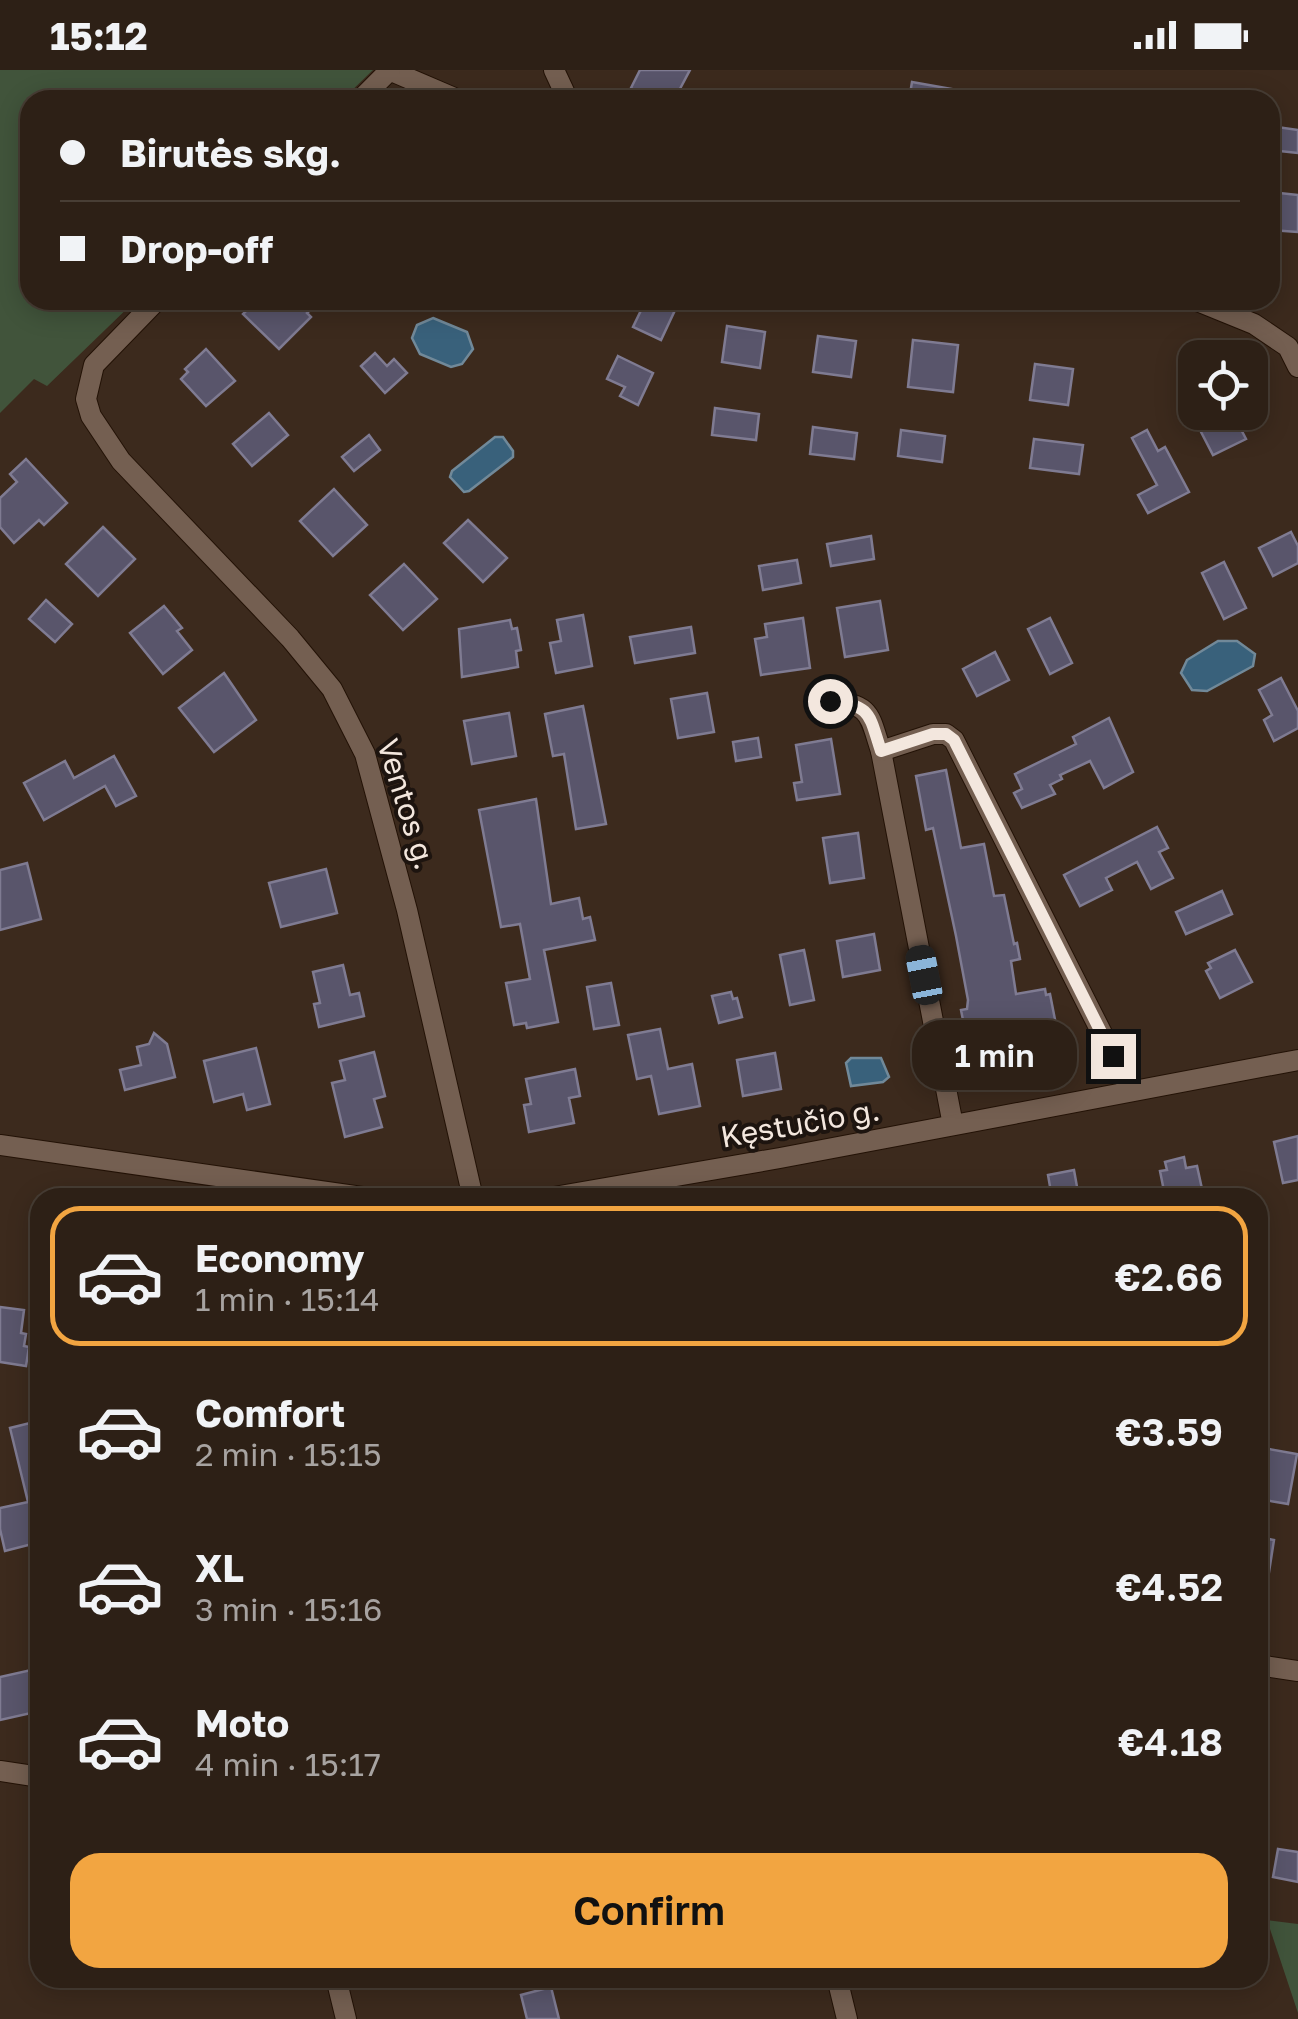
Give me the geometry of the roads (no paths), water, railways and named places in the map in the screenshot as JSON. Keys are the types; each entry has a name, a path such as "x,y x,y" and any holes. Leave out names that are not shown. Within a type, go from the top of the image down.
{"street":[{"path":"370,90 390,70 435,90"},
{"name":"Ventos g.","path":"147,310 94,365 86,398 101,436 121,461 290,638 332,690 365,754 407,910 471,1188"},
{"path":"1219,310 1293,343 1298,367"},
{"path":"830,701 856,703 869,716 881,751 952,1125"},
{"path":"881,751 933,734 946,734 954,740 1131,1091"},
{"name":"Kęstučio g.","path":"603,1188 1298,1060"},
{"path":"0,1145 299,1188"},
{"path":"1268,1666 1298,1671"},
{"path":"0,1771 30,1775"},
{"path":"338,1988 346,2019"},
{"path":"840,1988 847,2019"}],"water":[{"path":"433,318 467,332 473,349 462,364 451,367 420,354 412,338 417,325"},
{"path":"495,437 503,437 513,457 464,492 450,477 452,471"},
{"path":"1218,641 1237,641 1255,654 1253,666 1207,691 1192,690 1181,673 1187,660"},
{"path":"851,1058 881,1058 889,1077 883,1082 851,1086 846,1063"}]}
